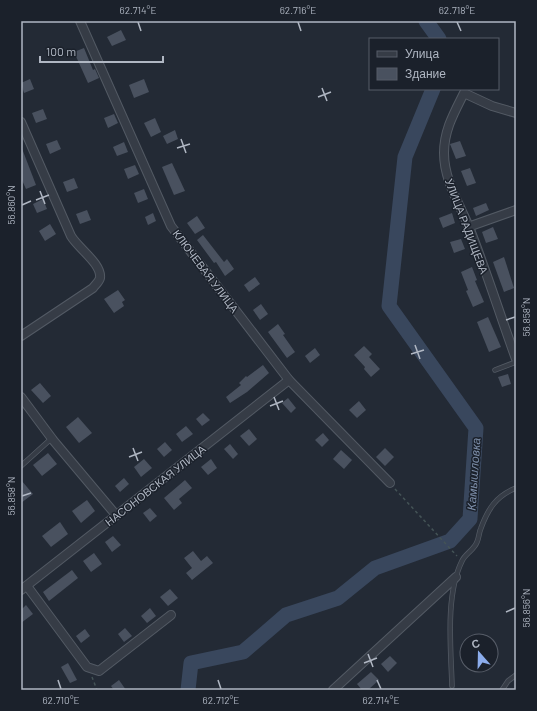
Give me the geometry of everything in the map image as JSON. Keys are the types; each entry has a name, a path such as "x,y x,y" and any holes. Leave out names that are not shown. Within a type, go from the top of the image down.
{"street":[{"name":"КЛЮЧЕВАЯ УЛИЦА","path":"80,21 171,226 289,380 390,483"},
{"name":"УЛИЦА РАДИЩЕВА","path":"516,113 492,106 464,93 448,126 444,153 446,169 453,195 468,227 516,359"},
{"path":"21,122 71,236 94,263 99,271 100,279 92,288 21,336"},
{"path":"468,227 516,210"},
{"name":"НАСОНОВСКАЯ УЛИЦА","path":"24,588 289,380"},
{"path":"21,398 116,515"},
{"path":"333,690 456,577"},
{"path":"24,588 87,666 99,671 171,615"}],"lane":[{"path":"495,370 516,362"},
{"path":"21,466 52,438"},
{"path":"452,686 451,604 456,577 462,560 476,544 480,528 492,504 509,491 516,488"},
{"path":"502,690 508,681 516,675"}],"path":[{"path":"390,483 453,553"},
{"path":"87,666 97,690"}],"building":[{"path":"121,30 126,40 112,46 107,37"},
{"path":"84,48 93,70 95,69 99,78 88,83 74,52"},
{"path":"30,79 34,89 24,93 21,83"},
{"path":"144,79 149,92 134,98 129,85"},
{"path":"43,109 47,119 36,123 32,113"},
{"path":"114,114 118,123 108,128 104,118"},
{"path":"155,118 161,132 151,137 144,123"},
{"path":"175,130 178,139 167,144 163,136"},
{"path":"57,140 61,149 50,154 46,144"},
{"path":"460,141 466,156 456,159 450,144"},
{"path":"124,142 128,152 117,156 113,147"},
{"path":"21,146 36,185 26,189 21,178"},
{"path":"172,163 185,191 174,195 162,167"},
{"path":"135,165 139,174 128,179 124,169"},
{"path":"470,168 476,183 467,186 461,171"},
{"path":"74,178 78,188 67,192 63,182"},
{"path":"144,189 148,199 138,203 134,193"},
{"path":"43,199 47,209 37,213 33,204"},
{"path":"486,203 489,210 476,216 473,208"},
{"path":"87,210 91,220 80,224 76,214"},
{"path":"153,213 156,221 148,225 145,217"},
{"path":"452,213 455,223 443,228 439,218"},
{"path":"197,216 205,228 195,234 187,223"},
{"path":"50,224 56,234 45,241 39,231"},
{"path":"493,227 498,239 486,243 482,232"},
{"path":"203,235 224,262 227,259 234,269 225,276 216,262 214,263 197,240"},
{"path":"461,239 465,249 454,253 450,242"},
{"path":"504,257 514,288 504,292 493,262"},
{"path":"472,267 477,280 475,281 484,302 473,307 466,291 468,290 461,272"},
{"path":"255,277 260,284 249,292 244,285"},
{"path":"118,290 125,300 122,302 124,306 114,313 104,299"},
{"path":"261,304 268,314 260,320 253,310"},
{"path":"488,317 501,347 489,352 477,322"},
{"path":"278,324 285,334 283,335 295,352 287,358 268,332"},
{"path":"364,346 372,354 369,357 380,369 371,377 364,369 365,367 354,355"},
{"path":"315,348 320,355 310,363 305,356"},
{"path":"263,365 269,373 247,392 230,403 226,397 241,385 239,383 246,376 247,377"},
{"path":"508,374 511,384 502,387 498,377"},
{"path":"40,383 51,396 43,403 31,390"},
{"path":"288,398 296,408 291,413 282,403"},
{"path":"359,401 366,410 357,418 349,410"},
{"path":"203,413 210,420 202,426 196,419"},
{"path":"78,417 92,433 79,443 66,427"},
{"path":"186,426 193,434 182,442 176,434"},
{"path":"249,429 257,439 249,446 240,436"},
{"path":"323,433 329,440 322,447 315,440"},
{"path":"165,442 172,450 164,457 157,449"},
{"path":"230,444 238,454 233,459 224,449"},
{"path":"385,448 394,457 385,466 376,457"},
{"path":"341,450 352,460 344,469 333,459"},
{"path":"48,453 57,464 42,476 33,465"},
{"path":"144,459 152,468 141,477 134,467"},
{"path":"211,459 217,468 208,475 201,467"},
{"path":"124,478 129,484 120,492 115,486"},
{"path":"21,480 33,494 21,503"},
{"path":"185,480 192,488 179,499 182,503 174,510 164,498"},
{"path":"87,500 95,511 81,523 72,511"},
{"path":"150,508 157,516 150,522 143,513"},
{"path":"60,522 68,534 51,547 42,536"},
{"path":"113,536 121,545 112,552 105,542"},
{"path":"193,551 201,561 207,556 213,563 192,580 186,573 192,568 184,558"},
{"path":"94,553 102,564 91,572 83,561"},
{"path":"72,570 78,578 49,601 43,592"},
{"path":"170,589 178,598 168,606 160,597"},
{"path":"26,605 33,614 21,623 21,610"},
{"path":"150,608 156,616 147,623 141,616"},
{"path":"125,628 132,636 124,642 118,634"},
{"path":"85,629 90,636 81,643 76,636"},
{"path":"390,656 397,663 388,672 381,664"},
{"path":"68,663 77,680 70,683 61,667"},
{"path":"371,672 379,680 368,690 362,690 357,684"},
{"path":"119,680 126,690 114,690 111,686"}],"waterway":[{"name":"Камышловка","path":"426,21 438,38"},
{"name":"Камышловка","path":"188,690 191,663 243,652 286,615 338,598 375,568 450,541 470,519 476,428 389,306 405,157 433,90"}]}
